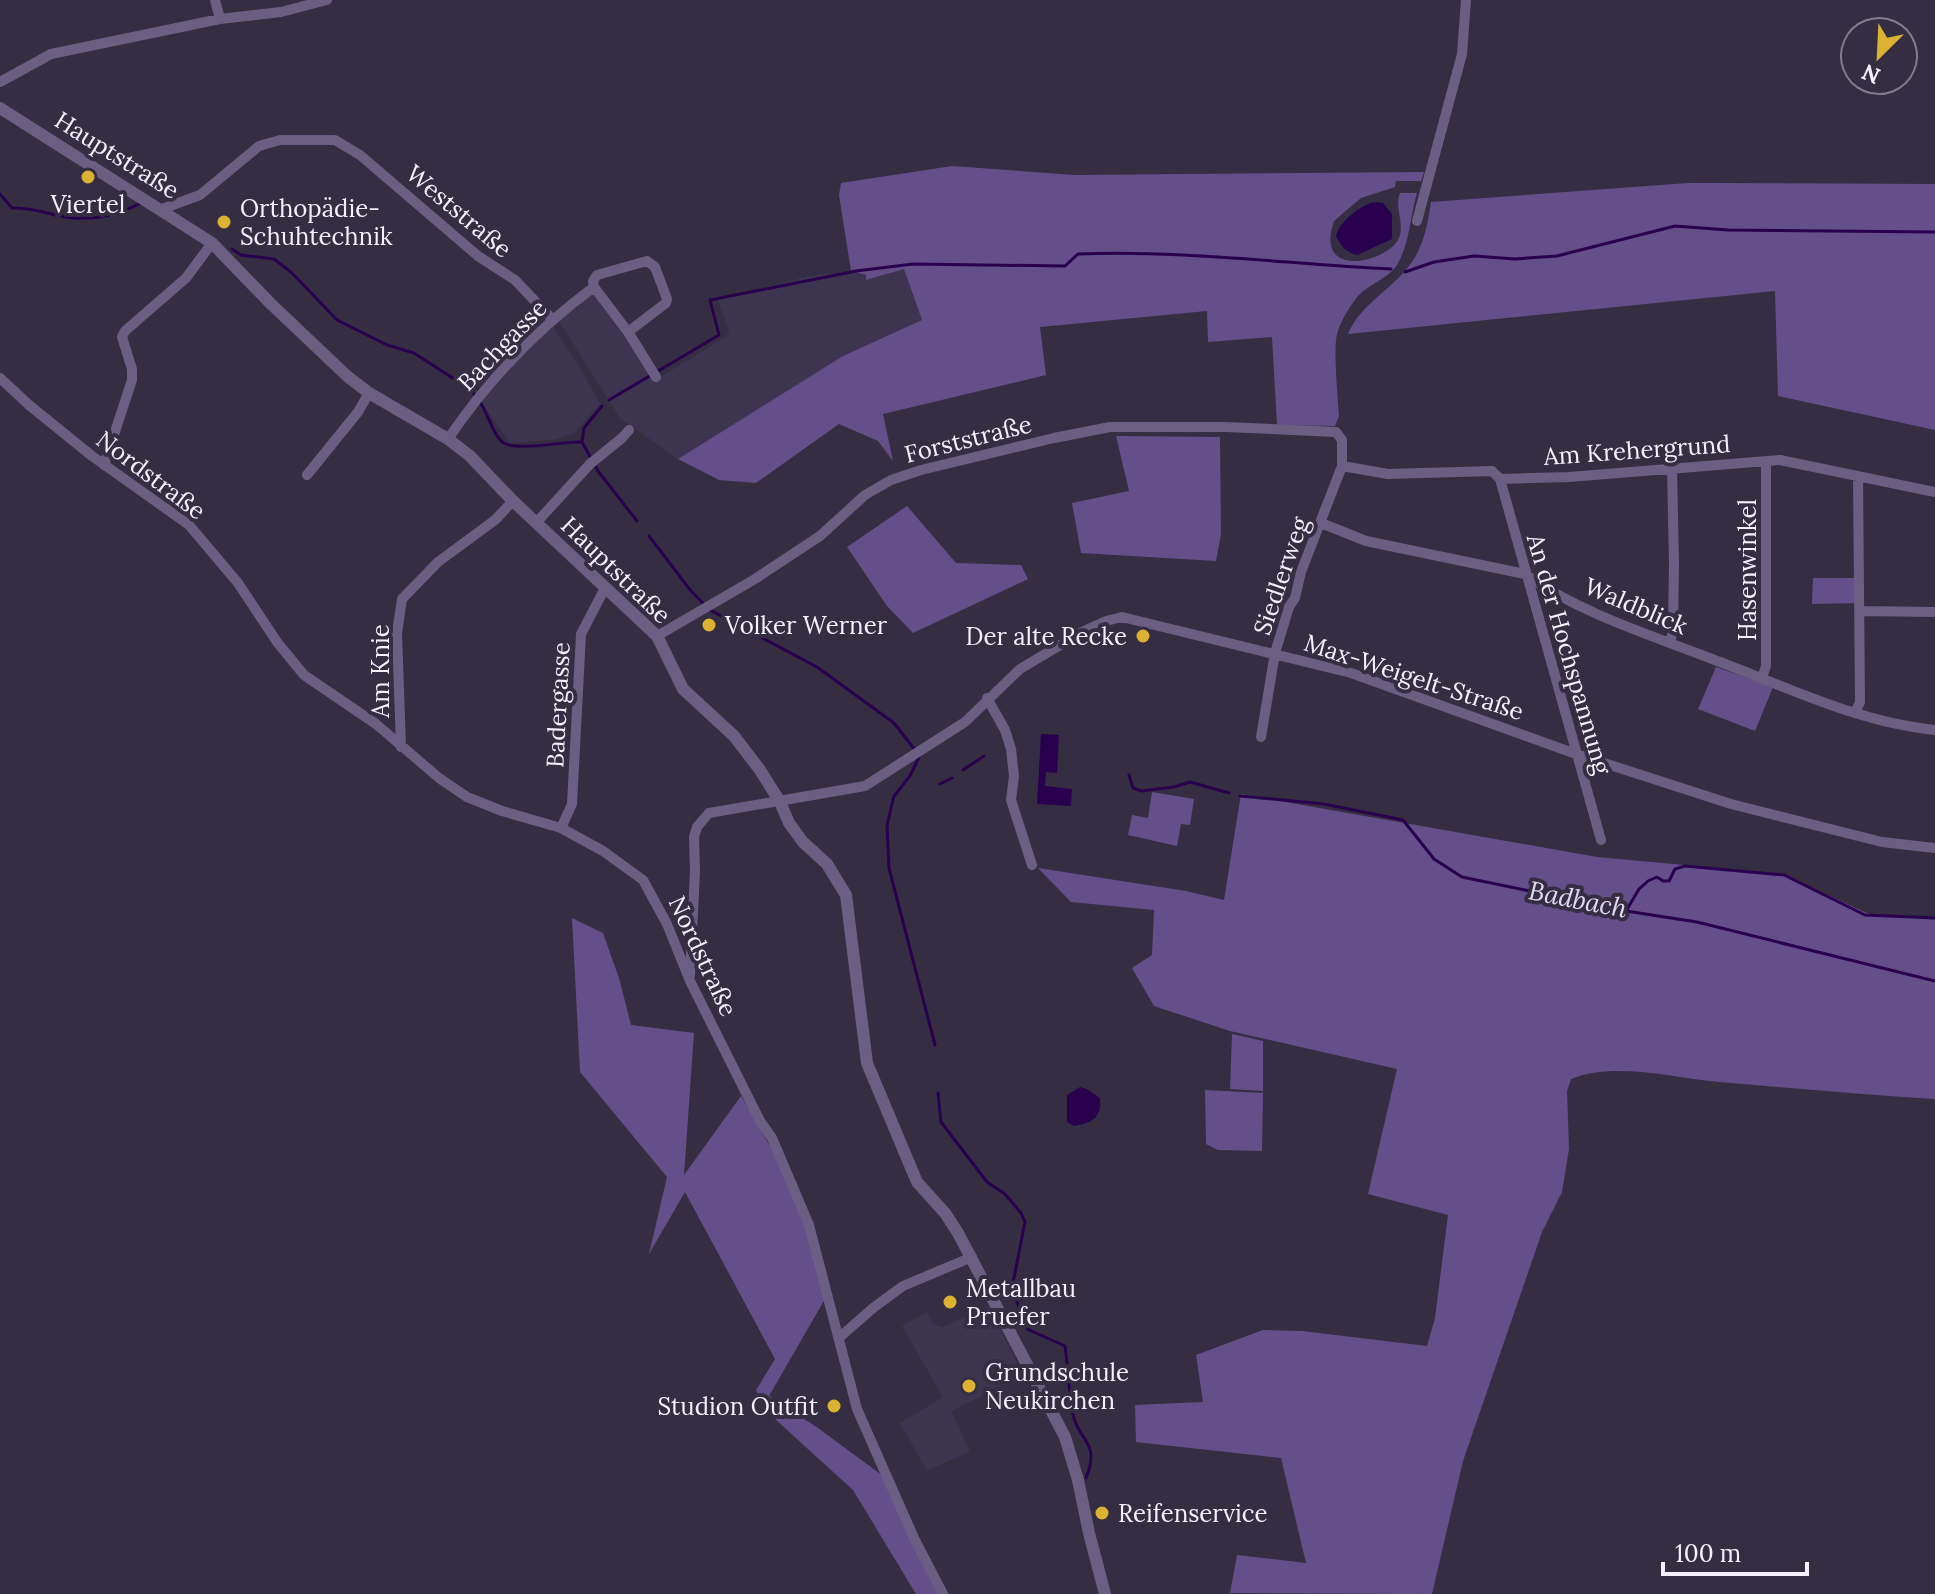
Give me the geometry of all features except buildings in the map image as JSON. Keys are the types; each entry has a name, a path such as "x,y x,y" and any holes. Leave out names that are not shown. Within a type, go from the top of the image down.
{"street":[{"path":"215,0 220,19"},
{"path":"0,82 51,54 220,19 281,12 327,0"},
{"path":"1417,221 1462,54 1466,0"},
{"name":"Hauptstraße","path":"0,108 212,243 347,376 470,456 513,501 657,636 683,689 734,736 760,770 789,823 803,842 827,864 846,895 867,1063 917,1182 945,1213 972,1257 1065,1437 1105,1594"},
{"name":"Weststraße","path":"162,209 200,195 259,146 280,140 335,140 360,155 478,256 515,280 552,319"},
{"path":"104,465 132,380 132,369 122,337 186,278 212,243"},
{"name":"Bachgasse","path":"448,439 477,397 552,319 594,287 593,281 597,275 647,261 655,267 666,303 628,332"},
{"path":"594,287 628,332 653,373"},
{"name":"Nordstraße","path":"0,378 104,465 189,525 238,583 277,642 304,675 376,724 467,797 561,828 603,851 643,880 667,924 690,981 760,1121 772,1138 809,1225 840,1337 846,1372 862,1420 914,1538 943,1594"},
{"path":"307,475 358,412 369,393"},
{"name":"Forststraße","path":"657,636 755,579 820,536 865,495 891,480 921,470 1110,427 1226,427 1336,432 1342,440 1342,466"},
{"path":"536,523 593,462 629,430"},
{"name":"Am Krehergrund","path":"1342,466 1388,474 1492,471 1500,479 1790,461 1935,492"},
{"name":"Hasenwinkel","path":"1762,678 1766,666 1766,462"},
{"name":"Siedlerweg","path":"1261,737 1275,653 1301,572 1342,466"},
{"path":"1670,642 1674,570 1672,469"},
{"path":"1855,713 1860,702 1858,477"},
{"name":"An der Hochspannung","path":"1500,479 1601,840"},
{"name":"Am Knie","path":"401,747 397,633 402,599 438,562 495,520 513,501"},
{"name":"Waldblick","path":"1321,523 1366,541 1525,574 1544,588 1606,618 1762,678 1855,713 1904,727 1935,730"},
{"name":"Badergasse","path":"561,828 572,804 581,634 605,588"},
{"path":"1861,611 1935,612"},
{"name":"Max-Weigelt-Straße","path":"690,981 694,837 697,827 709,813 865,786 965,722 1020,669 1082,632 1122,617 1351,673 1576,754 1731,804 1882,842 1935,848"},
{"path":"987,698 1005,730 1011,749 1014,776 1011,800 1032,865"},
{"path":"840,1337 903,1286 972,1257"}],"shaded area":[{"path":"952,166 1075,175 1424,172 1421,181 1396,181 1395,187 1361,198 1334,221 1330,240 1334,252 1343,259 1369,259 1392,247 1399,238 1400,193 1417,193 1407,239 1397,265 1358,296 1338,329 1335,351 1339,416 1335,426 1277,425 1272,337 1208,342 1207,311 1040,327 1046,375 883,414 893,461 878,441 839,424 756,483 719,480 678,459 843,356 922,320 904,269 866,280 866,275 851,271 839,195 841,183"},
{"path":"1688,183 1935,184 1935,430 1778,396 1775,291 1348,334 1370,303 1408,268 1415,257 1424,237 1431,202"},
{"path":"1373,202 1383,203 1392,214 1392,239 1353,254 1344,248 1336,236 1351,215"},
{"path":"904,269 922,320 843,356 678,459 620,418 557,318 594,294 657,379 730,334 718,300 810,276 851,271 867,275 867,280"},
{"path":"551,324 600,404 573,434 552,440 510,443 479,399"},
{"path":"1116,436 1220,437 1221,534 1216,561 1081,553 1072,503 1129,491"},
{"path":"907,506 956,563 1021,565 1028,579 913,633 887,606 847,547"},
{"path":"1813,578 1860,578 1860,603 1812,604"},
{"path":"1716,667 1773,687 1755,731 1698,709"},
{"path":"1041,734 1059,735 1057,773 1046,772 1045,786 1072,789 1071,806 1037,804"},
{"path":"1152,792 1194,799 1190,825 1181,824 1177,846 1128,835 1132,815 1148,818"},
{"path":"1241,794 1597,857 1782,874 1871,915 1935,919 1935,1099 1719,1082 1644,1072 1606,1071 1571,1079 1567,1091 1569,1149 1562,1192 1542,1232 1463,1461 1432,1594 1230,1593 1237,1555 1306,1563 1281,1458 1136,1442 1135,1405 1203,1402 1196,1355 1263,1330 1302,1331 1427,1346 1435,1318 1448,1215 1368,1194 1397,1069 1230,1031 1154,1006 1132,968 1152,955 1154,910 1071,902 1038,868 1186,891 1224,900"},
{"path":"572,918 603,933 631,1025 694,1033 684,1175 741,1096 778,1160 804,1223 825,1299 769,1396 883,1476 941,1594 916,1594 853,1490 764,1409 756,1390 775,1359 685,1192 649,1254 667,1177 580,1072"},
{"path":"1232,1034 1263,1041 1263,1091 1230,1089"},
{"path":"1080,1087 1100,1098 1100,1105 1094,1118 1074,1126 1067,1122 1067,1095"},
{"path":"1205,1090 1263,1093 1262,1151 1218,1150 1206,1144"},
{"name":"Grundschule Neukirchen","path":"989,1306 1023,1375 951,1411 970,1451 927,1471 900,1423 943,1397 902,1326 927,1312 933,1324 943,1327"}],"waterway":[{"path":"0,194 12,208 74,218 109,215 141,203"},
{"path":"1405,272 1434,262 1474,256 1515,259 1557,256 1675,226 1728,230 1935,232"},
{"path":"232,249 241,255 274,259 292,273 337,320 387,345 414,353 476,396"},
{"path":"609,400 719,335 710,300 856,271 913,264 1065,266 1078,254 1117,253 1391,269"},
{"path":"480,402 498,437 507,444 527,446 582,442 598,471 637,521"},
{"path":"582,442 584,428 602,406"},
{"path":"649,536 691,591 710,610 817,667 894,723 915,750"},
{"path":"963,770 984,756"},
{"path":"919,757 910,776 894,796 887,825 889,868 935,1045"},
{"path":"1129,775 1133,788 1141,791 1190,782 1229,793"},
{"path":"940,784 952,778"},
{"name":"Badbach","path":"1240,796 1324,804 1403,820 1434,859 1462,877 1626,911 1697,922 1935,981"},
{"path":"1626,911 1639,889 1648,881 1657,877 1669,881 1675,869 1685,866 1784,875 1865,915 1935,918"},
{"path":"938,1093 941,1122 987,1182 1005,1194 1025,1222 1012,1288 1022,1316"},
{"path":"1027,1329 1065,1346 1073,1414 1090,1448 1086,1478"}],"place":[{"name":"Viertel","path":"88,177"},
{"name":"Orthopädie- Schuhtechnik","path":"224,222"},
{"name":"Volker Werner","path":"709,625"},
{"name":"Der alte Recke","path":"1143,636"},
{"name":"Metallbau Pruefer","path":"950,1302"},
{"name":"Grundschule Neukirchen","path":"969,1386"},
{"name":"Studion Outfit","path":"834,1406"},
{"name":"Reifenservice","path":"1102,1513"}]}
